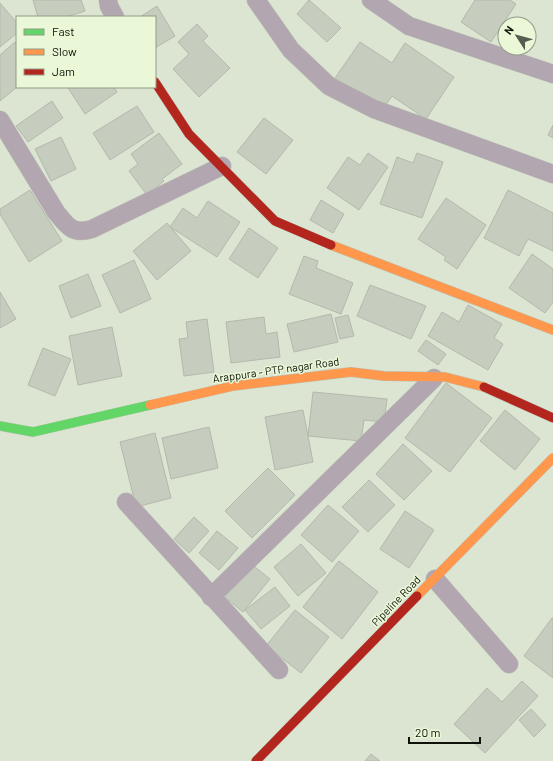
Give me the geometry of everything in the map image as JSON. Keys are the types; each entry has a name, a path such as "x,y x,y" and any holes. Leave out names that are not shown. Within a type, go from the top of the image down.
{"street":[{"path":"108,0 109,6 114,16"},
{"path":"256,0 291,50 329,86 374,109 553,174"},
{"path":"374,1 409,26 553,74"},
{"path":"156,84 189,134 275,221 393,270 553,330"},
{"path":"0,120 56,212 74,231 82,232 92,229 222,166"},
{"name":"Arappura - PTP nagar Road","path":"0,426 33,432 233,386 351,372 434,378 445,377 481,386 553,418"},
{"path":"211,597 434,378"},
{"name":"Pipeline Road","path":"259,760 553,458"},
{"path":"126,502 278,670"},
{"path":"435,579 509,664"}],"building":[{"path":"33,0 81,0 85,11 69,16 38,16"},
{"path":"309,0 341,28 327,42 297,14"},
{"path":"475,0 510,0 516,4 508,16 497,16 497,33 491,42 461,22"},
{"path":"0,3 16,22 16,34 0,47"},
{"path":"157,6 175,36 156,47 156,16 142,16"},
{"path":"197,24 208,36 203,41 230,68 199,97 173,69 189,54 178,42"},
{"path":"15,42 16,88 0,101 0,55"},
{"path":"360,42 392,63 405,43 454,77 426,119 392,96 382,110 335,78"},
{"path":"68,88 115,88 117,92 85,114"},
{"path":"52,101 63,118 28,142 16,126"},
{"path":"137,106 154,132 110,160 93,133"},
{"path":"264,118 293,140 266,174 237,152"},
{"path":"553,125 553,138 548,135"},
{"path":"159,133 182,164 162,179 164,181 147,195 129,171 138,164 131,154"},
{"path":"61,137 76,169 51,181 35,149"},
{"path":"368,153 388,167 359,210 327,188 348,157 360,165"},
{"path":"417,153 443,162 422,218 380,204 397,157 413,163"},
{"path":"30,190 62,241 29,262 0,214 0,209"},
{"path":"508,190 553,213 553,251 528,239 519,256 484,238"},
{"path":"446,198 486,225 457,269 444,260 446,257 418,239"},
{"path":"321,200 344,214 333,233 310,220"},
{"path":"208,201 240,222 217,257 170,227 183,208 197,218"},
{"path":"167,223 191,251 157,280 133,251"},
{"path":"249,228 278,248 258,278 229,259"},
{"path":"532,254 553,269 553,302 545,313 509,288"},
{"path":"304,256 318,261 316,268 353,283 341,314 289,294"},
{"path":"134,260 151,299 120,313 102,275"},
{"path":"88,274 101,306 71,318 59,286"},
{"path":"370,285 426,306 411,339 357,316"},
{"path":"0,292 16,319 0,328"},
{"path":"468,305 502,324 494,338 503,344 488,370 428,336 442,312 459,322"},
{"path":"331,314 338,342 294,352 287,324"},
{"path":"348,315 354,336 340,339 335,318"},
{"path":"264,317 266,334 277,332 280,357 231,363 226,322"},
{"path":"207,319 214,372 184,376 179,339 188,338 186,322"},
{"path":"112,327 122,376 78,385 69,336"},
{"path":"426,340 446,354 438,365 418,351"},
{"path":"43,348 71,359 55,396 28,385"},
{"path":"446,383 492,418 450,472 405,438"},
{"path":"313,392 387,399 384,422 364,420 361,441 308,436"},
{"path":"303,410 313,462 275,470 265,417"},
{"path":"505,410 540,439 515,470 480,441"},
{"path":"209,427 218,468 171,479 162,438"},
{"path":"155,433 171,498 136,507 120,442"},
{"path":"403,444 432,471 404,500 376,474"},
{"path":"268,468 295,495 252,538 225,511"},
{"path":"369,480 395,505 368,532 342,507"},
{"path":"328,505 359,531 332,562 301,535"},
{"path":"405,511 434,530 409,568 380,549"},
{"path":"194,517 209,531 189,553 174,539"},
{"path":"217,531 238,548 219,570 199,553"},
{"path":"301,544 326,573 298,596 274,567"},
{"path":"339,561 378,592 342,639 303,607"},
{"path":"250,563 270,579 243,612 221,594"},
{"path":"275,587 290,606 261,629 245,610"},
{"path":"295,610 329,637 301,673 266,646"},
{"path":"553,618 553,678 524,656"},
{"path":"522,681 538,696 485,753 454,724 487,688 502,702"},
{"path":"531,709 546,725 534,737 519,720"},
{"path":"371,754 380,761 365,761"}],"traffic: fast":[{"path":"0,426 33,432 150,405"}],"traffic: slow":[{"path":"331,245 553,330"},
{"path":"150,405 233,386 351,372 384,376 445,377 484,387"},
{"path":"417,596 553,458"}],"traffic: jam":[{"path":"156,84 189,134 275,221 331,245"},
{"path":"484,387 553,418"},
{"path":"256,761 417,596"}]}
